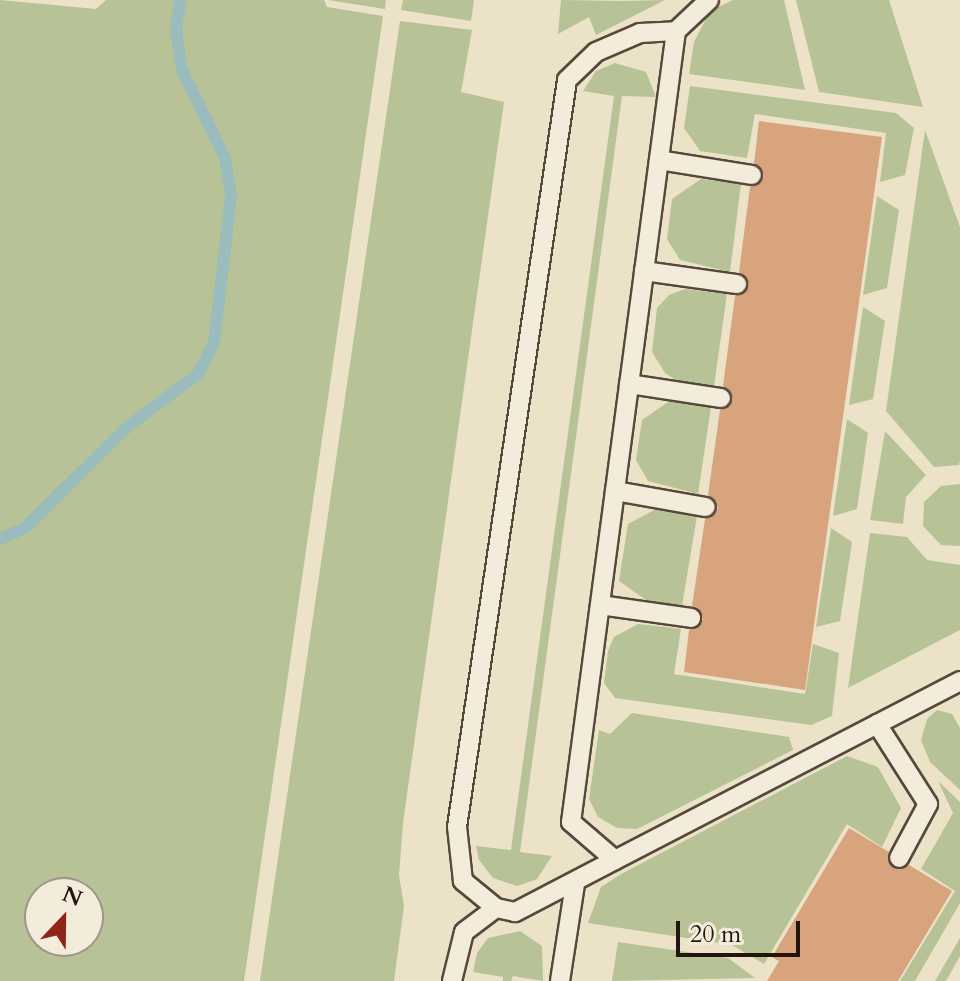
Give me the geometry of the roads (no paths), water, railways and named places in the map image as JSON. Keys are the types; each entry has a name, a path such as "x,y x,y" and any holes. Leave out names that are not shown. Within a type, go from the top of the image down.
{"lane":[{"path":"615,860 571,822 676,31 709,0"},
{"path":"676,31 640,33 596,52 567,80 457,827 463,881 496,908 515,912 575,884 615,860 960,681"},
{"path":"659,160 752,175"},
{"path":"644,271 737,284"},
{"path":"629,384 721,398"},
{"path":"615,491 706,507"},
{"path":"600,605 691,618"},
{"path":"877,724 928,804 899,858"},
{"path":"560,981 575,884"},
{"path":"452,981 464,932 496,908"}],"waterway":[{"path":"0,539 25,528 126,428 198,374 214,343 231,196 225,158 182,70 176,30 180,0"}]}
